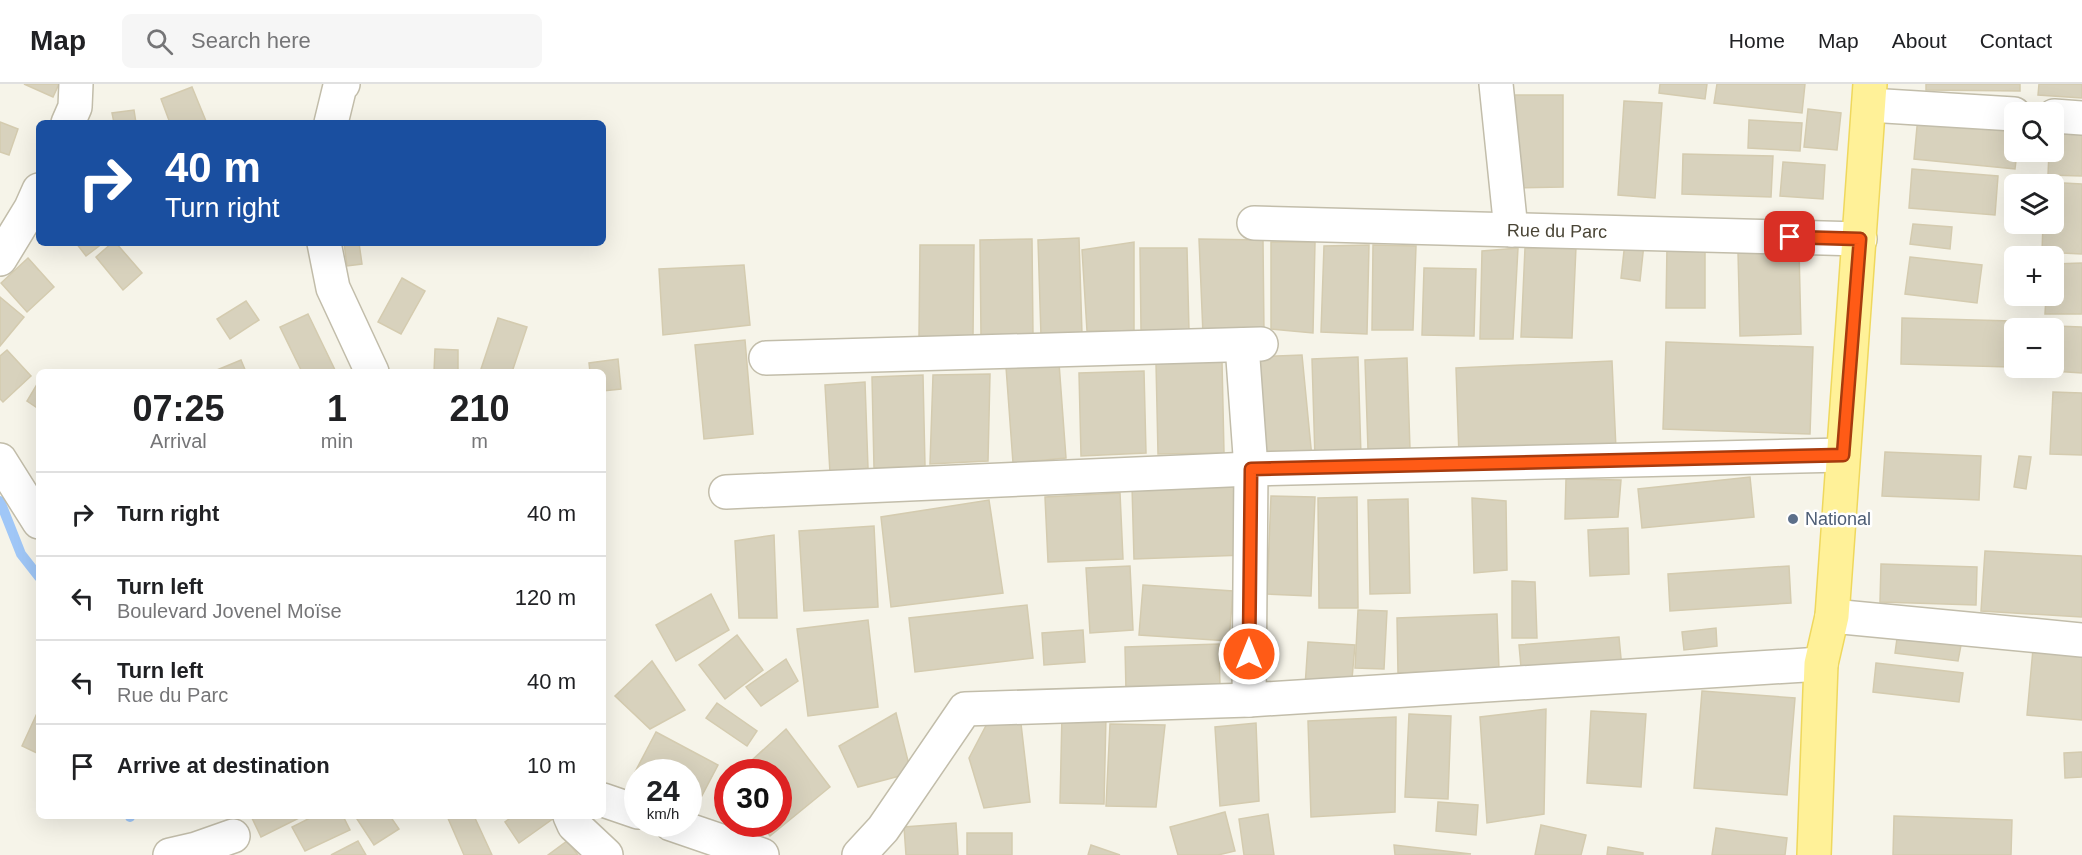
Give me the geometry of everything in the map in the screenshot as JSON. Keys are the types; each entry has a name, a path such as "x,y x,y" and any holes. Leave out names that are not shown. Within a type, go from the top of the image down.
{"main road":[{"path":"1814,855 1821,664 1832,616 1869,95"}],"street":[{"path":"69,120 75,107 76,84"},
{"path":"332,120 340,86 343,84"},
{"path":"1496,84 1511,230"},
{"path":"1869,95 2004,113"},
{"path":"2064,117 2082,118"},
{"path":"0,259 36,197"},
{"name":"Rue du Parc","path":"1254,223 1860,239"},
{"path":"325,246 333,288 371,369"},
{"path":"766,358 1251,344 1249,700"},
{"path":"726,492 1251,469 1843,455"},
{"path":"0,460 36,517"},
{"path":"1832,616 2082,640"},
{"path":"859,855 883,829 965,709 1249,700 1821,664"},
{"path":"606,801 624,807"},
{"path":"571,819 574,825 606,855"},
{"path":"702,835 762,855"},
{"path":"170,855 234,836"}],"building":[{"path":"24,84 59,84 53,97"},
{"path":"1660,84 1707,84 1705,99 1659,93"},
{"path":"1717,84 1805,84 1802,113 1714,103"},
{"path":"1926,84 2020,84 2020,91 1926,90"},
{"path":"2039,84 2082,84 2082,98 2038,95"},
{"path":"192,87 206,120 169,120 161,99"},
{"path":"1509,95 1563,95 1563,187 1509,188"},
{"path":"1624,101 1662,103 1655,198 1618,195"},
{"path":"1808,109 1841,113 1837,150 1804,147"},
{"path":"134,110 136,120 113,120 112,113"},
{"path":"1918,116 2004,125 2004,162 2016,162 2015,169 1914,159"},
{"path":"1749,120 1802,123 1800,151 1748,148"},
{"path":"0,122 18,129 9,155 0,152"},
{"path":"2064,131 2082,132 2082,176 2048,174 2049,162 2064,162"},
{"path":"1683,154 1773,156 1771,197 1682,194"},
{"path":"1783,162 1825,165 1823,199 1780,196"},
{"path":"1912,169 1998,176 1995,215 1909,208"},
{"path":"2064,183 2082,184 2082,254 2064,253 2064,246 2042,246 2043,234 2064,234"},
{"path":"1913,224 1952,227 1950,249 1910,244"},
{"path":"1079,238 1082,334 1041,336 1038,240"},
{"path":"1032,239 1033,336 981,337 980,240"},
{"path":"1199,239 1263,240 1264,334 1203,334"},
{"path":"1134,242 1134,332 1087,331 1082,250"},
{"path":"1271,242 1315,242 1313,333 1271,329"},
{"path":"1625,242 1644,244 1640,281 1621,278"},
{"path":"920,245 974,245 973,337 919,337"},
{"path":"1369,245 1367,334 1321,332 1324,246"},
{"path":"1373,245 1416,246 1413,330 1372,330"},
{"path":"78,246 99,246 86,256"},
{"path":"109,246 119,246 142,273 123,290 96,257"},
{"path":"344,246 359,246 362,264 347,266"},
{"path":"1667,246 1705,246 1705,308 1666,308"},
{"path":"1576,247 1572,338 1521,337 1525,248"},
{"path":"1140,248 1187,248 1189,331 1141,330"},
{"path":"1518,248 1513,339 1480,339 1482,251"},
{"path":"1799,250 1801,334 1740,336 1738,252"},
{"path":"1910,257 1982,265 1977,303 1905,294"},
{"path":"28,258 54,287 27,312 1,283"},
{"path":"2082,263 2082,314 2045,314 2045,306 2064,306 2064,264"},
{"path":"744,265 750,325 663,335 659,269"},
{"path":"1424,268 1476,269 1474,336 1422,335"},
{"path":"402,278 425,291 401,334 378,322"},
{"path":"0,297 24,317 0,346"},
{"path":"246,301 259,320 230,339 217,319"},
{"path":"308,314 335,369 301,369 280,327"},
{"path":"498,318 527,327 513,369 481,369"},
{"path":"1902,318 2004,321 2004,367 1901,364"},
{"path":"2064,326 2082,327 2082,373 2064,372"},
{"path":"745,340 753,434 704,439 695,345"},
{"path":"1666,342 1813,347 1810,434 1663,429"},
{"path":"435,349 458,350 458,369 434,369"},
{"path":"7,350 31,376 3,402 0,399 0,356"},
{"path":"1302,355 1312,458 1256,456 1250,357"},
{"path":"1358,357 1361,456 1315,458 1312,359"},
{"path":"1407,358 1410,449 1368,450 1365,360"},
{"path":"618,359 621,389 606,391 606,369 590,369 589,363"},
{"path":"241,360 245,369 219,369"},
{"path":"1222,361 1224,453 1158,454 1156,363"},
{"path":"1612,361 1616,449 1459,456 1456,368"},
{"path":"1059,363 1066,458 1013,463 1006,367"},
{"path":"1144,371 1146,453 1081,456 1079,373"},
{"path":"990,374 988,461 930,464 933,375"},
{"path":"923,375 925,466 874,468 872,377"},
{"path":"865,382 868,468 830,473 825,385"},
{"path":"36,386 36,407 27,401"},
{"path":"2053,392 2082,393 2082,455 2050,454"},
{"path":"1885,452 1981,456 1979,500 1882,496"},
{"path":"2019,456 2031,457 2026,489 2014,487"},
{"path":"1750,477 1754,517 1642,528 1638,489"},
{"path":"1566,479 1621,480 1618,517 1565,519"},
{"path":"1243,483 1245,555 1134,559 1132,486"},
{"path":"1120,493 1123,559 1048,562 1045,497"},
{"path":"1271,496 1315,497 1311,596 1267,594"},
{"path":"1357,497 1358,608 1319,608 1318,498"},
{"path":"1472,498 1506,501 1507,570 1474,573"},
{"path":"1408,499 1410,593 1370,594 1368,500"},
{"path":"989,500 1003,593 891,607 881,517"},
{"path":"874,526 878,607 804,611 799,531"},
{"path":"1628,528 1629,574 1590,576 1588,530"},
{"path":"774,535 777,618 739,618 735,541"},
{"path":"1985,551 2082,556 2082,617 1981,611"},
{"path":"1881,564 1977,567 1976,605 1880,602"},
{"path":"1130,566 1133,630 1090,633 1086,568"},
{"path":"1789,566 1791,603 1670,611 1668,574"},
{"path":"1512,581 1535,582 1537,638 1512,638"},
{"path":"1143,585 1233,591 1229,641 1139,635"},
{"path":"711,594 729,630 676,661 656,625"},
{"path":"1027,605 1033,658 915,672 909,618"},
{"path":"1358,610 1387,611 1384,669 1355,668"},
{"path":"1497,614 1499,669 1398,673 1397,618"},
{"path":"868,620 878,707 808,716 797,629"},
{"path":"1716,628 1717,646 1684,650 1682,632"},
{"path":"1083,630 1085,662 1044,665 1042,633"},
{"path":"1898,631 1962,640 1958,661 1895,653"},
{"path":"737,635 763,670 725,699 699,665"},
{"path":"1619,637 1622,669 1522,678 1519,645"},
{"path":"1308,642 1355,645 1351,690 1305,687"},
{"path":"1219,644 1220,688 1126,691 1125,647"},
{"path":"2033,649 2082,653 2082,720 2027,715"},
{"path":"786,659 798,681 761,706 746,687"},
{"path":"652,661 685,710 650,729 615,696"},
{"path":"1876,663 1963,673 1959,702 1873,692"},
{"path":"1702,691 1795,698 1787,795 1694,788"},
{"path":"717,703 757,731 747,746 706,718"},
{"path":"1546,709 1544,814 1487,823 1480,717"},
{"path":"1591,711 1646,714 1641,787 1587,783"},
{"path":"896,713 911,773 858,787 839,746"},
{"path":"1409,714 1451,716 1448,799 1405,797"},
{"path":"1020,715 1030,802 984,808 969,758 990,718"},
{"path":"1062,715 1106,716 1104,804 1060,803"},
{"path":"36,716 36,753 22,746"},
{"path":"1396,717 1395,812 1311,817 1308,721"},
{"path":"1256,723 1259,801 1220,806 1215,727"},
{"path":"1110,724 1165,725 1156,807 1106,806"},
{"path":"786,729 830,787 792,818 792,759 753,759"},
{"path":"656,732 714,763 714,773 702,795 702,759 642,759"},
{"path":"2082,752 2082,777 2065,778 2064,753"},
{"path":"1438,802 1478,805 1476,835 1436,831"},
{"path":"1225,812 1235,851 1218,855 1178,855 1170,827"},
{"path":"1268,814 1274,855 1244,855 1239,819"},
{"path":"1894,816 2012,820 2011,855 1893,855"},
{"path":"252,819 297,819 261,837"},
{"path":"308,819 344,819 350,830 305,851 292,827"},
{"path":"357,819 392,819 399,829 374,845"},
{"path":"448,819 475,819 492,855 464,855"},
{"path":"509,819 553,819 519,843 505,822"},
{"path":"956,823 958,855 906,855 904,827"},
{"path":"1541,825 1586,835 1581,855 1535,855"},
{"path":"1716,828 1787,838 1785,855 1712,855"},
{"path":"967,833 1012,833 1012,855 967,855"},
{"path":"358,841 366,855 331,855"},
{"path":"567,841 578,855 548,855"},
{"path":"1091,845 1120,855 1088,855"},
{"path":"1394,845 1471,854 1395,855"},
{"path":"1608,847 1643,853 1643,855 1607,855"}],"waterway":[{"path":"0,501 21,554 36,573"}],"place":[{"name":"National","path":"1793,519"}],"route":[{"path":"1249,654 1251,469 1843,455 1860,239 1790,237"}]}
